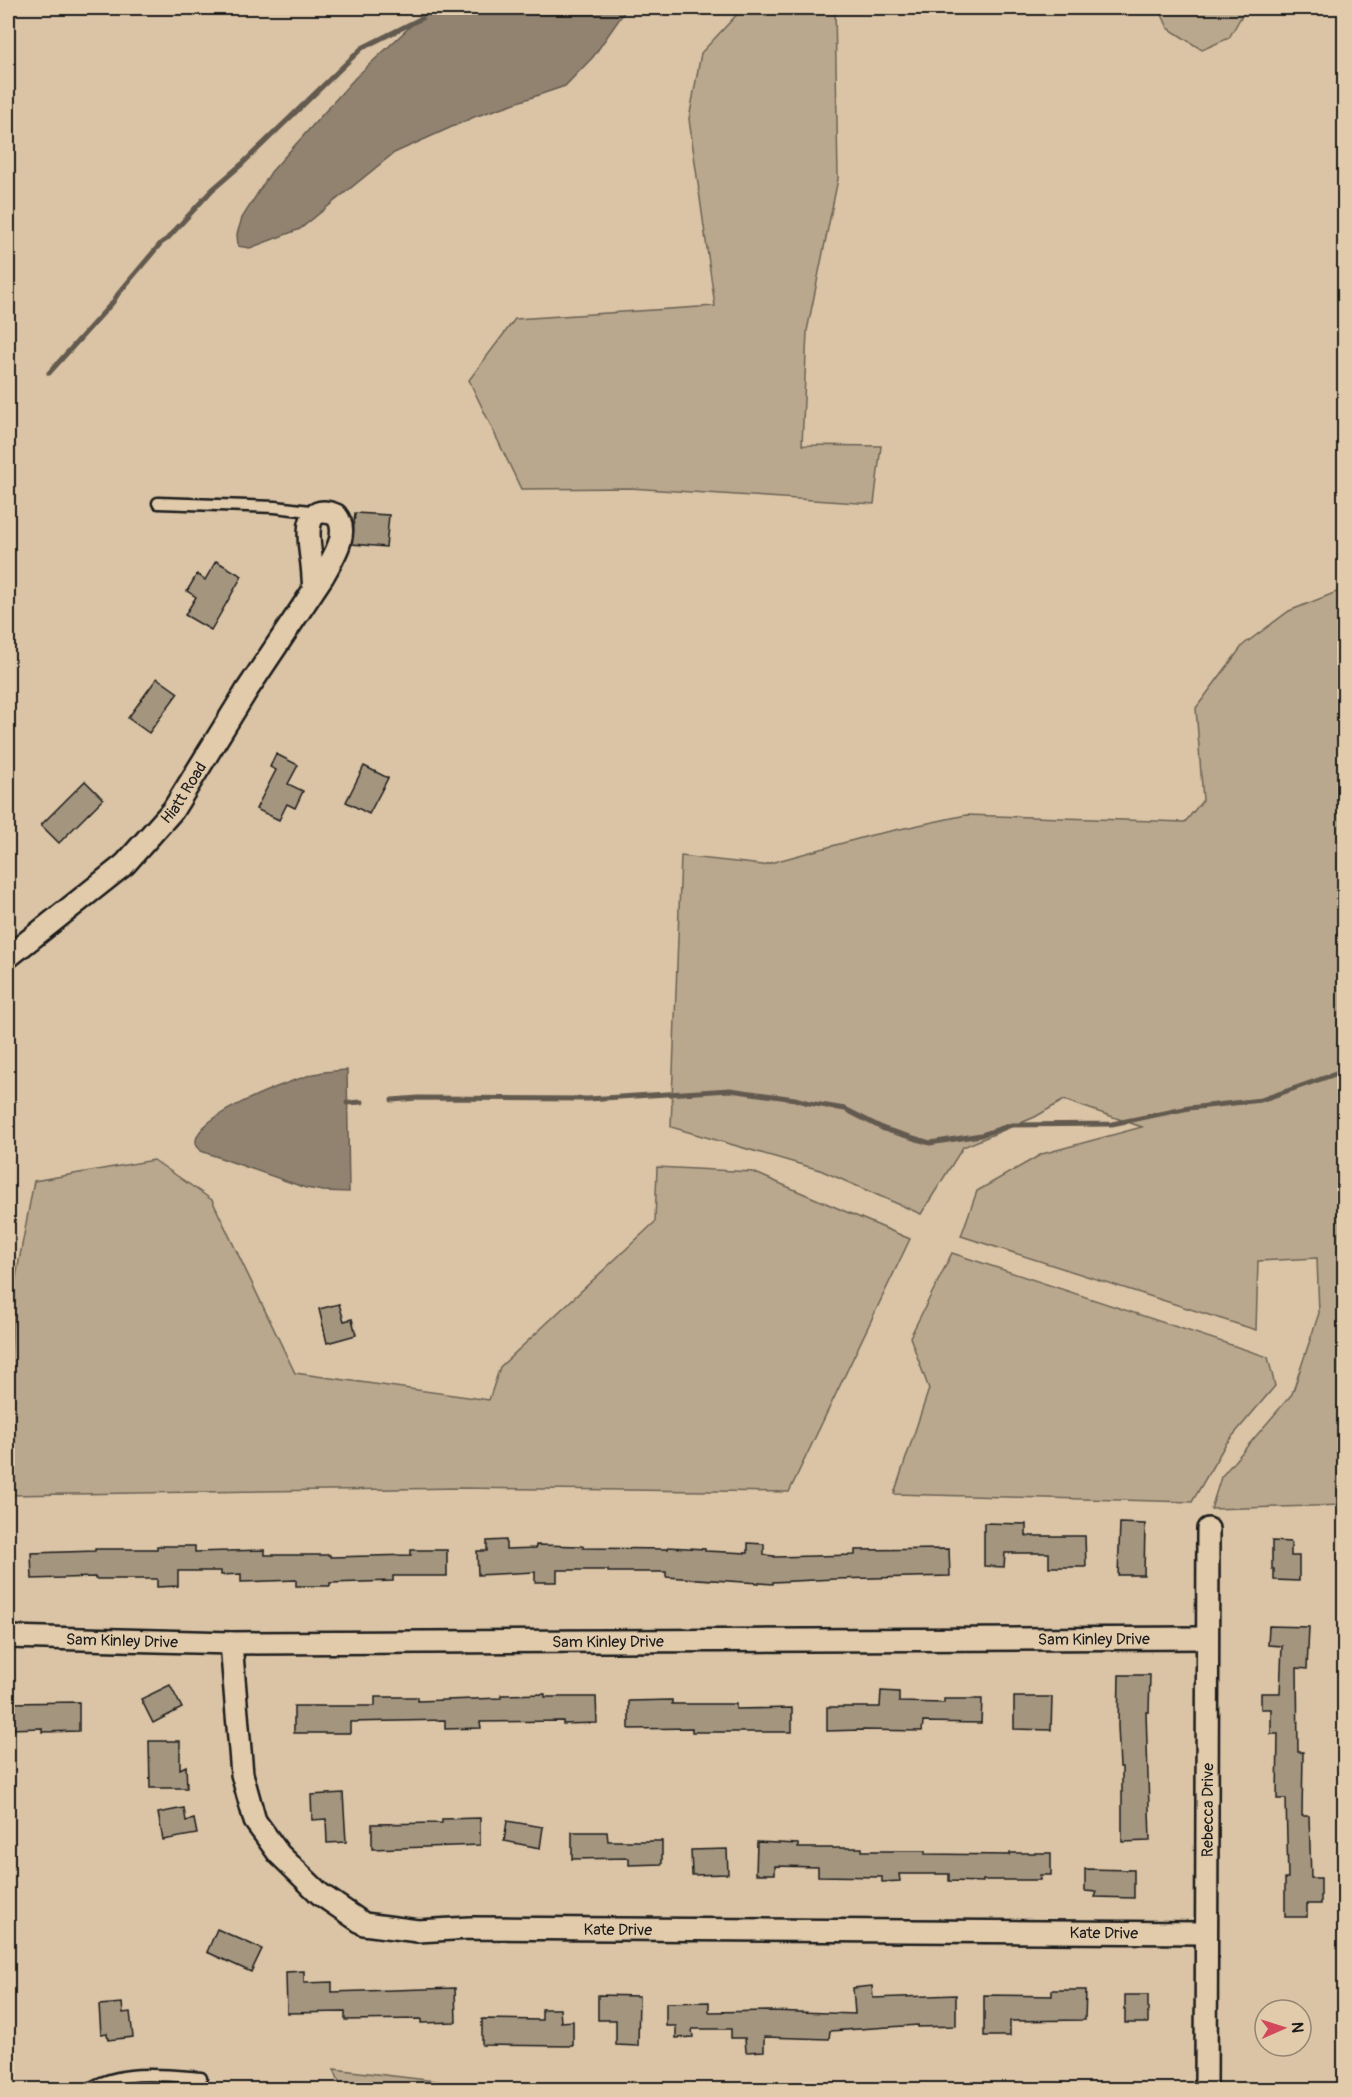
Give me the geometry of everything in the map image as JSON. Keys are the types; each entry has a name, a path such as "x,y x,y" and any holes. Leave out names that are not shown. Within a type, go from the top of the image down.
{"street":[{"name":"Hiatt Road","path":"8,957 125,864 172,810 333,556 342,531 340,521 336,515 322,512"},
{"path":"314,589 308,528 314,517 322,512"},
{"name":"Rebecca Drive","path":"1206,2090 1208,1529"},
{"name":"Sam Kinley Drive","path":"8,1637 231,1643 1207,1638"},
{"name":"Kate Drive","path":"231,1643 242,1774 255,1821 279,1854 320,1894 364,1924 418,1931 470,1928 1206,1933"}],"lane":[{"path":"158,503 275,507 322,512"},
{"path":"88,2090 112,2080 147,2074 201,2078"}],"shaded area":[{"path":"430,8 627,8 593,57 565,86 474,117 394,153 300,229 250,248 238,246 237,234 242,218 271,172 355,78"},
{"path":"743,8 835,8 838,179 807,331 802,445 881,446 874,504 630,488 521,489 469,380 515,319 715,306 689,119 701,53"},
{"path":"1159,8 1246,8 1229,38 1202,50 1168,28"},
{"path":"1344,589 1344,1534 1343,1505 1211,1509 1221,1477 1292,1394 1319,1313 1317,1258 1258,1261 1256,1330 961,1236 977,1191 1042,1154 1142,1127 1064,1100 1035,1117 963,1147 921,1214 820,1170 671,1127 681,856 763,865 872,835 966,815 1185,822 1203,800 1196,708 1243,645 1289,611"},
{"path":"347,1070 349,1192 306,1188 201,1151 196,1140 203,1127 241,1103 307,1076"},
{"path":"154,1160 212,1200 295,1373 489,1400 500,1367 655,1222 657,1167 753,1172 910,1239 789,1492 460,1488 8,1495 8,1360 11,1359 14,1288 34,1181"},
{"path":"952,1253 1268,1357 1275,1386 1225,1445 1192,1502 894,1494 929,1389 910,1337"},
{"path":"334,2069 503,2089 342,2089"},
{"path":"863,2084 864,2089 544,2089"}],"building":[{"path":"355,513 389,515 386,547 352,544"},
{"path":"216,561 242,576 211,630 185,615 196,597 187,591 197,574 205,580"},
{"path":"157,678 178,693 149,733 128,718"},
{"path":"276,754 298,765 288,784 303,791 295,808 287,804 279,820 256,809 276,770 270,767"},
{"path":"364,766 388,778 369,814 346,802"},
{"path":"85,781 103,799 59,843 41,825"},
{"path":"339,1304 344,1321 352,1319 356,1335 327,1343 319,1309"},
{"path":"984,1523 1026,1524 1026,1536 1085,1536 1086,1567 1049,1567 1049,1553 1005,1553 1004,1567 984,1566"},
{"path":"1120,1523 1145,1524 1144,1575 1118,1575"},
{"path":"506,1540 506,1549 536,1548 536,1545 583,1546 583,1548 668,1549 668,1547 748,1553 748,1543 764,1544 764,1555 774,1557 855,1555 855,1550 949,1549 950,1576 835,1579 773,1582 773,1584 666,1577 666,1572 608,1572 608,1570 557,1570 557,1582 535,1582 535,1572 478,1575 477,1551 487,1551 487,1541"},
{"path":"1272,1541 1291,1542 1291,1556 1299,1556 1299,1581 1274,1580"},
{"path":"157,1546 195,1546 195,1552 265,1550 265,1555 330,1555 330,1557 411,1555 411,1550 447,1550 447,1576 393,1576 393,1581 330,1583 330,1586 296,1586 296,1580 241,1582 241,1574 221,1575 221,1571 178,1571 178,1586 157,1587 157,1579 95,1579 95,1577 32,1579 31,1553 95,1551 95,1549 157,1549"},
{"path":"1269,1626 1309,1627 1307,1669 1297,1668 1298,1752 1303,1752 1302,1816 1309,1816 1311,1878 1321,1878 1321,1904 1307,1904 1307,1917 1285,1917 1285,1878 1288,1878 1286,1799 1277,1799 1278,1734 1271,1734 1271,1709 1261,1709 1261,1693 1280,1693 1282,1646 1268,1645"},
{"path":"1119,1675 1150,1675 1149,1712 1146,1712 1150,1841 1122,1842 1122,1767 1120,1767 1118,1726"},
{"path":"170,1685 182,1708 153,1723 141,1699"},
{"path":"881,1691 899,1692 899,1702 944,1703 944,1699 982,1699 981,1723 923,1722 922,1731 827,1731 827,1707 880,1707"},
{"path":"545,1694 545,1697 596,1697 597,1723 480,1722 481,1728 445,1729 445,1720 350,1722 350,1733 294,1733 294,1706 375,1706 375,1697 418,1697 418,1701"},
{"path":"1014,1697 1052,1697 1051,1730 1014,1729"},
{"path":"672,1700 672,1704 736,1704 736,1709 792,1708 792,1732 692,1732 692,1728 629,1729 629,1701"},
{"path":"79,1702 79,1731 42,1732 42,1728 8,1729 8,1703"},
{"path":"149,1741 180,1741 180,1769 186,1766 187,1788 150,1788"},
{"path":"343,1793 346,1842 327,1843 326,1819 312,1820 311,1795"},
{"path":"184,1808 186,1821 194,1819 197,1834 163,1840 158,1813"},
{"path":"480,1818 480,1845 372,1849 372,1824 442,1823 442,1819"},
{"path":"507,1821 543,1827 540,1848 504,1841"},
{"path":"572,1832 607,1832 608,1841 662,1841 662,1864 629,1865 629,1858 572,1859"},
{"path":"757,1842 798,1844 798,1848 862,1848 862,1851 925,1851 925,1854 1051,1853 1051,1875 1040,1875 1040,1880 983,1880 983,1882 949,1881 949,1874 899,1874 900,1881 882,1882 882,1877 818,1876 818,1867 775,1866 775,1874 756,1874"},
{"path":"727,1849 728,1874 692,1875 691,1850"},
{"path":"1085,1869 1134,1870 1134,1898 1095,1897 1097,1892 1085,1891"},
{"path":"217,1929 262,1949 251,1972 207,1952"},
{"path":"304,1971 304,1983 332,1982 332,1992 455,1988 456,2022 421,2023 421,2019 345,2020 345,2012 287,2013 286,1972"},
{"path":"872,1986 873,1998 956,1995 956,2026 918,2027 918,2025 830,2031 829,2039 764,2037 764,2051 746,2052 745,2038 731,2038 731,2029 692,2029 693,2037 676,2038 676,2026 666,2026 666,2003 709,2002 709,2012 771,2011 855,2014 853,1988"},
{"path":"1052,1990 1086,1990 1085,2020 1010,2021 1010,2036 984,2036 984,1995 1052,1996"},
{"path":"598,1995 639,1996 638,2046 616,2045 616,2020 598,2020"},
{"path":"1125,1995 1148,1995 1148,2023 1125,2023"},
{"path":"122,2003 123,2013 130,2012 133,2037 108,2040 107,2033 101,2034 99,2005"},
{"path":"542,2009 560,2009 561,2022 573,2021 573,2046 482,2045 482,2019 542,2020"}],"waterway":[{"path":"49,373 113,302 161,243 212,190 362,48 422,18"},
{"path":"392,1100 418,1098 588,1099 730,1090 845,1109 884,1129 930,1143 981,1135 1011,1125 1112,1124 1189,1108 1261,1100 1344,1071"},
{"path":"347,1103 362,1102"}]}
